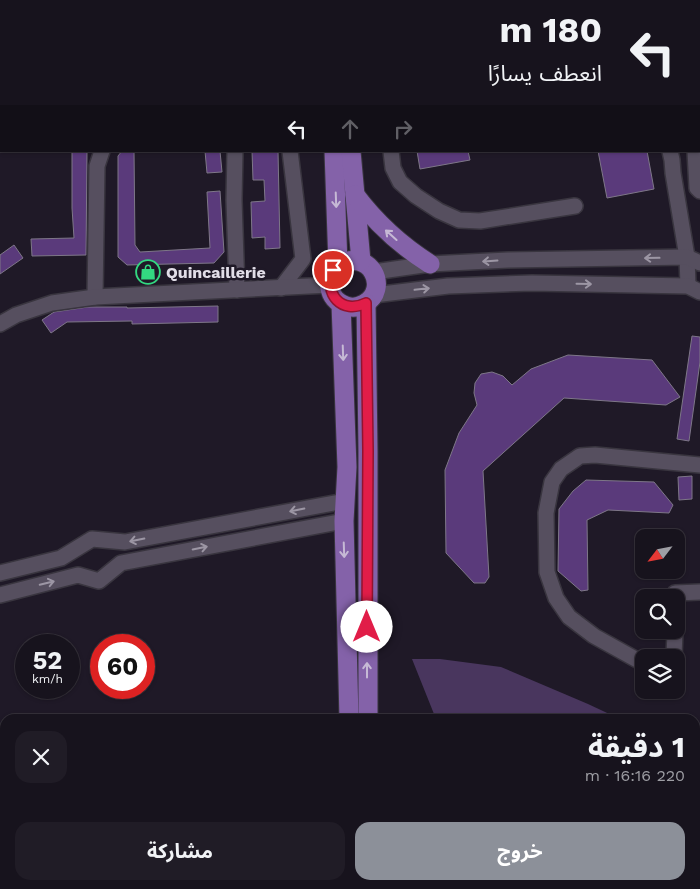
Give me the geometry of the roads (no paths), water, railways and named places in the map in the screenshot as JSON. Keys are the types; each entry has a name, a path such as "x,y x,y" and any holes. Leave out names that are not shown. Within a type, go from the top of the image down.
{"main road":[{"path":"334,152 338,265"},
{"path":"351,152 355,195 368,267 376,280 376,287 370,299 368,714"},
{"path":"355,195 389,234 408,250 430,264"},
{"path":"368,267 353,260 345,261 333,270 329,285 335,299 342,304 354,307 360,306 370,299"},
{"path":"342,304 347,467 344,521 350,714"}],"street":[{"path":"96,297 97,166 102,152"},
{"path":"235,152 234,200 237,290"},
{"path":"281,288 303,259 290,152"},
{"path":"391,152 393,168 400,182 416,196 439,211 459,220 480,221 575,206"},
{"path":"370,299 448,286 532,283 694,289 694,260 673,173 670,152"},
{"path":"698,152 697,188 700,191"},
{"path":"368,267 508,260 694,260"},
{"path":"0,324 16,315 52,303 96,297 329,285"},
{"path":"635,659 575,622 569,617 556,598 548,572 546,513 552,482 561,469 580,456 595,454 700,465"},
{"path":"0,573 61,558 92,539 124,542 345,501"},
{"path":"0,595 78,575 99,582 120,563 344,521"},
{"path":"685,593 700,592"}],"place":[{"name":"Quincaillerie","path":"148,272"}]}
